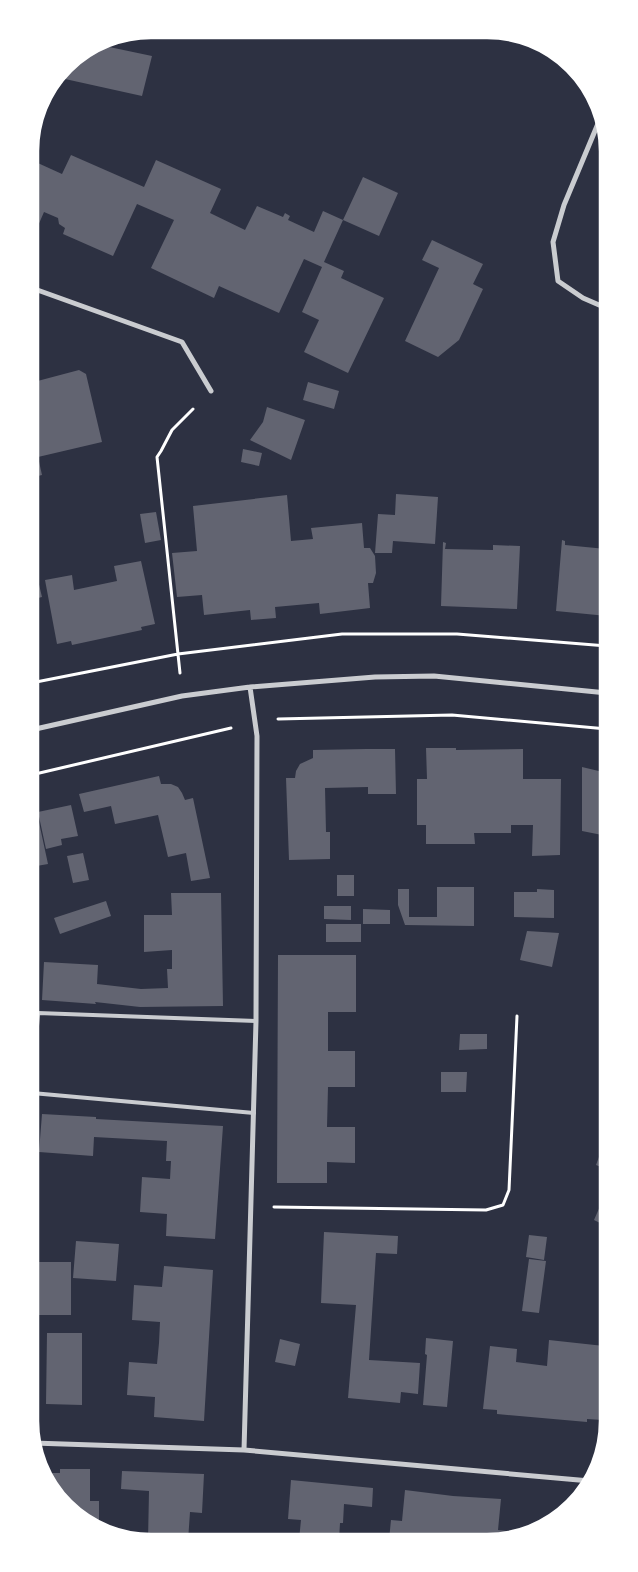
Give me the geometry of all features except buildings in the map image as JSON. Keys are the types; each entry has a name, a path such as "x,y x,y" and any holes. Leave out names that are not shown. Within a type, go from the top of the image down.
{"street":[{"path":"598,124 564,206 553,242 558,281 583,298 600,305"},
{"path":"38,290 182,342 211,391"},
{"path":"38,728 182,696 250,687 375,677 434,676 600,692"},
{"path":"244,1450 256,1021 257,744 250,687"},
{"path":"39,1443 244,1450 583,1480"}],"lane":[{"path":"38,1014 256,1021"},
{"path":"38,1093 254,1113"}],"path":[{"path":"182,696 157,457 172,430 211,391"},
{"path":"38,682 178,654 342,634 456,634 600,645"},
{"path":"38,772 228,729 254,721 452,715 600,728"},
{"path":"271,1207 486,1210 503,1205 509,1190 517,1016"}]}
